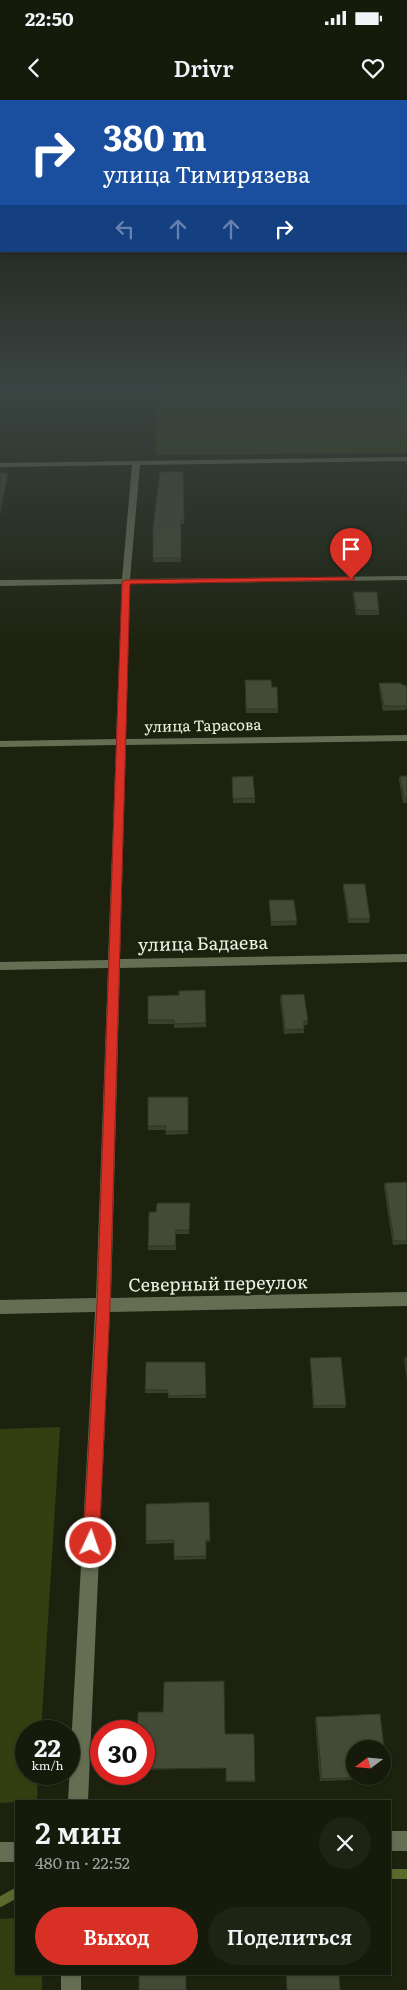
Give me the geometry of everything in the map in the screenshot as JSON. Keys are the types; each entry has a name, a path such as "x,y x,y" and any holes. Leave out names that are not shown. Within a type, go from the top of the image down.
{"street":[{"path":"78,1800 103,1305 126,582 135,477"},
{"path":"0,583 407,578"},
{"name":"улица Тарасова","path":"0,744 407,738"},
{"name":"улица Бадаева","path":"0,966 407,958"},
{"name":"Северный переулок","path":"0,1307 407,1299"},
{"path":"391,1841 407,1841"},
{"path":"0,1852 15,1852"},
{"path":"71,1975 71,1990"}],"green space":[{"path":"60,1427 42,1720 15,1720 15,1785 38,1785 37,1800 15,1800 15,1802 0,1803 0,1429"},
{"path":"15,1918 15,1975 42,1975 42,1990 0,1990 0,1919"}],"building":[{"path":"0,477 7,477 0,510"},
{"path":"159,477 183,477 184,520 181,520 181,558 153,558 153,527"},
{"path":"353,592 377,592 379,611 357,610"},
{"path":"245,680 271,680 272,687 277,687 278,709 246,709"},
{"path":"379,683 401,683 406,685 407,706 384,706"},
{"path":"253,776 255,798 233,799 232,777"},
{"path":"400,776 407,776 407,799 404,798"},
{"path":"343,884 365,884 370,919 349,919"},
{"path":"269,900 294,900 297,921 271,922"},
{"path":"205,990 206,1023 174,1024 174,1020 148,1020 148,996 179,995 179,991"},
{"path":"304,994 308,1021 304,1021 304,1029 285,1030 281,995"},
{"path":"148,1097 188,1097 188,1131 165,1131 166,1126 148,1126"},
{"path":"407,1182 407,1241 394,1241 385,1183"},
{"path":"157,1203 190,1203 189,1230 176,1230 175,1246 148,1246 149,1212 156,1212"},
{"path":"341,1357 346,1405 314,1406 310,1358"},
{"path":"146,1362 205,1362 206,1395 168,1396 168,1390 145,1390"},
{"path":"209,1502 210,1540 206,1540 206,1556 174,1557 174,1540 146,1541 146,1504"},
{"path":"224,1681 225,1734 254,1734 255,1781 226,1781 226,1768 155,1769 155,1720 138,1720 138,1712 163,1712 164,1682"},
{"path":"380,1714 383,1740 346,1740 346,1778 322,1779 316,1717"},
{"path":"139,1975 186,1975 186,1990 139,1990"},
{"path":"286,1975 339,1975 340,1990 287,1990"}],"waterway":[{"path":"391,1874 407,1874"},
{"path":"0,1902 15,1894"}],"route":[{"path":"91,1543 103,1305 126,582 351,579"}]}
